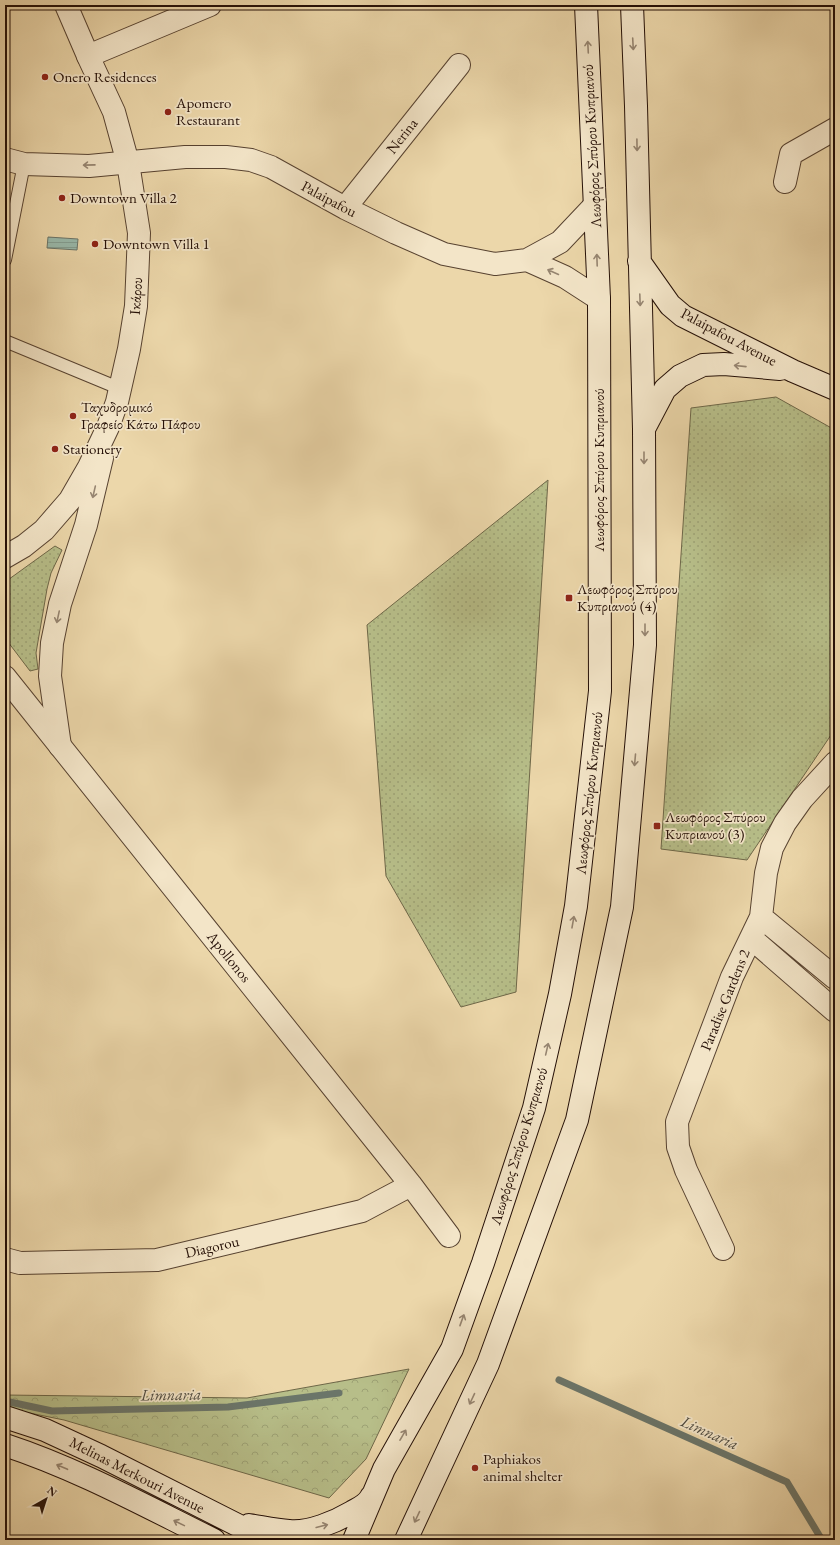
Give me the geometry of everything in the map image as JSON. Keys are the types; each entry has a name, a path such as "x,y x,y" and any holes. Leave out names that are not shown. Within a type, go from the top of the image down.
{"main road":[{"name":"Ικάρου","path":"5,557 24,546 44,530 70,500 89,467 108,427 121,389 136,306 139,234 128,163 114,112 66,5"},
{"path":"88,56 210,5"},
{"name":"Λεωφόρος Σπύρου Κυπριανού","path":"354,1540 384,1469 452,1349 483,1263 534,1108 560,994 574,921 600,691 599,299 586,5"},
{"path":"406,1540 488,1364 577,1120 622,907 645,645 644,429 632,5"},
{"name":"Nerina","path":"345,208 459,65"},
{"path":"785,182 791,154 835,129"},
{"name":"Palaipafou","path":"15,161 89,166 186,157 226,157 251,160 271,166 307,188 345,208 444,254 495,264 527,260"},
{"path":"527,260 560,242 596,205"},
{"path":"527,260 564,277 599,299"},
{"name":"Palaipafou Avenue","path":"639,261 670,305 683,316 793,371 835,389"},
{"name":"Palaipafou Avenue","path":"644,429 665,389 680,376 703,364 724,364 793,371"},
{"path":"60,746 50,676 52,643 60,604 86,524 108,427"},
{"name":"Apollonos","path":"5,678 411,1185 449,1236"},
{"name":"Paradise Gardens 2","path":"723,1249 686,1170 678,1147 677,1122 732,977 761,917 766,873 772,848 785,823 802,799 835,762"},
{"path":"761,917 835,978"},
{"path":"751,938 835,1011"},
{"name":"Diagorou","path":"5,1260 20,1263 157,1260 362,1211 411,1185"},
{"name":"Melinas Merkouri Avenue","path":"5,1417 45,1430 267,1540"},
{"name":"Melinas Merkouri Avenue","path":"5,1445 34,1455 90,1479 214,1540"},
{"path":"228,1521 291,1532 328,1525 368,1502 384,1469"}],"lane":[{"path":"5,260 15,161"},
{"path":"5,341 121,389"}],"green space":[{"path":"776,397 835,430 835,729 747,860 661,849 691,408"},
{"path":"548,480 516,992 461,1007 386,876 367,625"},
{"path":"55,546 62,550 51,573 47,589 36,653 38,669 30,671 5,638 5,582"},
{"path":"409,1369 366,1459 329,1498 64,1420 5,1408 5,1395 247,1398"}],"shaded area":[{"path":"48,237 78,239 77,250 47,248"}],"waterway":[{"name":"Limnaria","path":"559,1380 787,1482 822,1540"},
{"name":"Limnaria","path":"5,1401 52,1411 228,1407 339,1393"}],"place":[{"name":"Onero Residences","path":"45,77"},
{"name":"Apomero Restaurant","path":"168,112"},
{"name":"Downtown Villa 2","path":"62,198"},
{"name":"Downtown Villa 1","path":"95,244"},
{"name":"Ταχυδρομικό Γραφείο Κάτω Πάφου","path":"73,416"},
{"name":"Stationery","path":"55,449"},
{"name":"Λεωφόρος Σπύρου Κυπριανού (4)","path":"569,598"},
{"name":"Λεωφόρος Σπύρου Κυπριανού (3)","path":"657,826"},
{"name":"Paphiakos animal shelter","path":"475,1468"}]}
